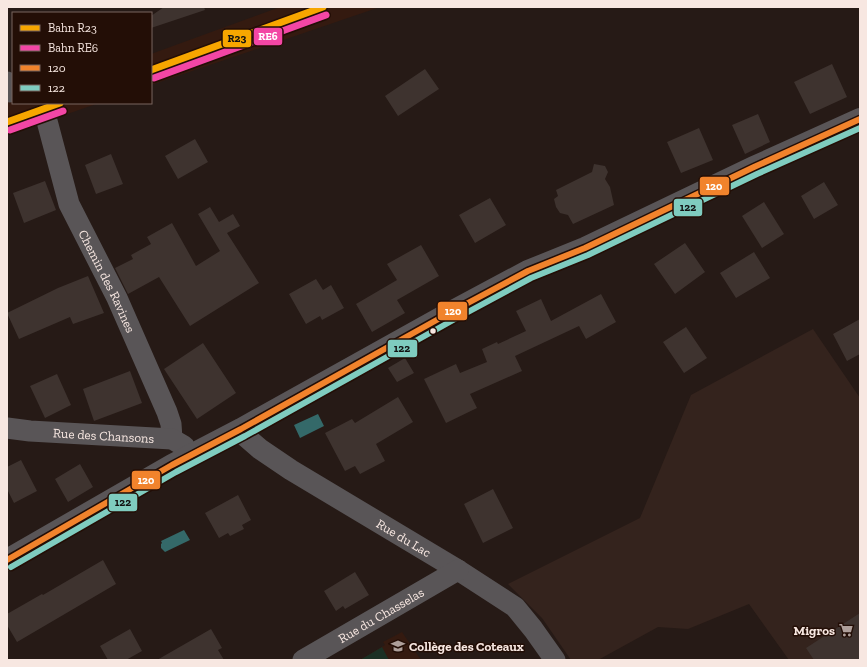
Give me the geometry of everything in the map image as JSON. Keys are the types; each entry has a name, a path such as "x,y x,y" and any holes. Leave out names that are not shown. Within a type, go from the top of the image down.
{"street":[{"path":"7,560 172,465 241,429 451,312 528,271 585,248 754,167 860,119"},
{"name":"Chemin des Ravines","path":"47,121 69,204 117,298 168,412 171,424 172,439"},
{"name":"Rue des Chansons","path":"7,428 30,431 172,439 198,452"},
{"name":"Rue du Lac","path":"241,429 245,436 291,470 458,570 514,607 533,629 555,660"},
{"name":"Rue du Chasselas","path":"303,660 458,570"}],"shaded area":[{"path":"280,7 380,7 152,85 152,54"},
{"path":"12,92 12,104 96,104 7,135 7,93"},
{"path":"813,329 860,398 860,660 789,660 749,604 688,629 658,627 598,660 571,660 542,618 508,584 640,518 691,395"},
{"name":"Collège des Coteaux","path":"402,632 421,660 360,660 385,645 383,642"}],"green space":[{"path":"382,647 389,660 360,660"}],"water":[{"path":"318,414 324,426 300,438 294,425"},
{"path":"184,530 190,540 165,552 161,548 161,541"}],"building":[{"path":"164,7 204,7 205,10 152,28 152,15"},
{"path":"832,64 847,97 810,114 794,82"},
{"path":"425,69 439,89 398,116 385,96"},
{"path":"758,114 770,142 745,154 732,125"},
{"path":"699,128 713,160 681,173 667,142"},
{"path":"195,139 208,162 178,179 165,156"},
{"path":"111,154 123,184 96,194 85,165"},
{"path":"594,164 605,166 608,172 605,179 610,187 614,205 573,224 568,215 560,213 556,207 554,199 558,196 556,190 592,172"},
{"path":"45,181 56,210 24,223 13,193"},
{"path":"824,182 838,205 814,219 801,196"},
{"path":"490,198 506,225 475,243 459,215"},
{"path":"764,202 784,234 762,248 742,216"},
{"path":"210,207 219,222 233,214 240,226 227,233 259,283 190,326 159,277 128,294 115,268 133,259 131,255 151,244 147,237 172,223 196,266 220,251 198,214"},
{"path":"685,243 705,272 675,294 654,264"},
{"path":"421,245 439,276 397,300 405,313 372,332 356,304 397,280 387,264"},
{"path":"754,252 770,278 736,298 720,273"},
{"path":"88,276 104,313 73,324 70,317 19,339 7,313 58,288"},
{"path":"316,279 323,290 331,285 344,308 322,320 320,316 306,324 289,294"},
{"path":"601,294 616,322 586,339 579,326 515,356 522,371 470,394 477,408 446,423 424,379 456,364 460,373 487,362 482,349 497,342 498,344 526,331 516,311 541,299 551,321"},
{"path":"860,319 860,354 847,361 833,334"},
{"path":"686,327 707,358 684,373 663,342"},
{"path":"203,343 236,393 197,419 164,369"},
{"path":"405,358 414,373 397,382 388,368"},
{"path":"130,371 142,403 94,421 83,389"},
{"path":"57,374 71,405 45,418 30,386"},
{"path":"398,397 413,422 376,444 385,461 360,474 355,466 345,471 325,433 352,419 355,423"},
{"path":"21,460 37,491 14,503 7,489 7,467"},
{"path":"80,464 93,487 68,502 55,479"},
{"path":"493,489 513,528 483,543 464,504"},
{"path":"238,495 251,520 242,525 244,529 230,536 228,533 219,538 205,513"},
{"path":"103,560 116,584 17,642 7,625 7,614"},
{"path":"355,572 369,595 345,609 343,606 336,611 324,591"},
{"name":"Migros","path":"860,613 860,660 814,660 806,648"},
{"path":"130,629 142,651 126,660 108,660 100,646"},
{"path":"211,629 222,648 218,650 224,660 157,660"}],"rail line":[{"name":"R23","path":"152,70 323,7"},
{"name":"RE6","path":"154,78 326,15"},
{"name":"R23","path":"7,122 57,104"},
{"name":"RE6","path":"10,130 63,111"}],"transit line":[{"name":"120","path":"7,560 172,465 241,429 451,312 528,271 585,248 754,167 860,119"},
{"name":"122","path":"11,567 176,472 245,436 531,278 588,255 757,174 860,128"}],"place":[{"name":"Migros","path":"846,630"},
{"name":"Collège des Coteaux","path":"398,646"}]}
